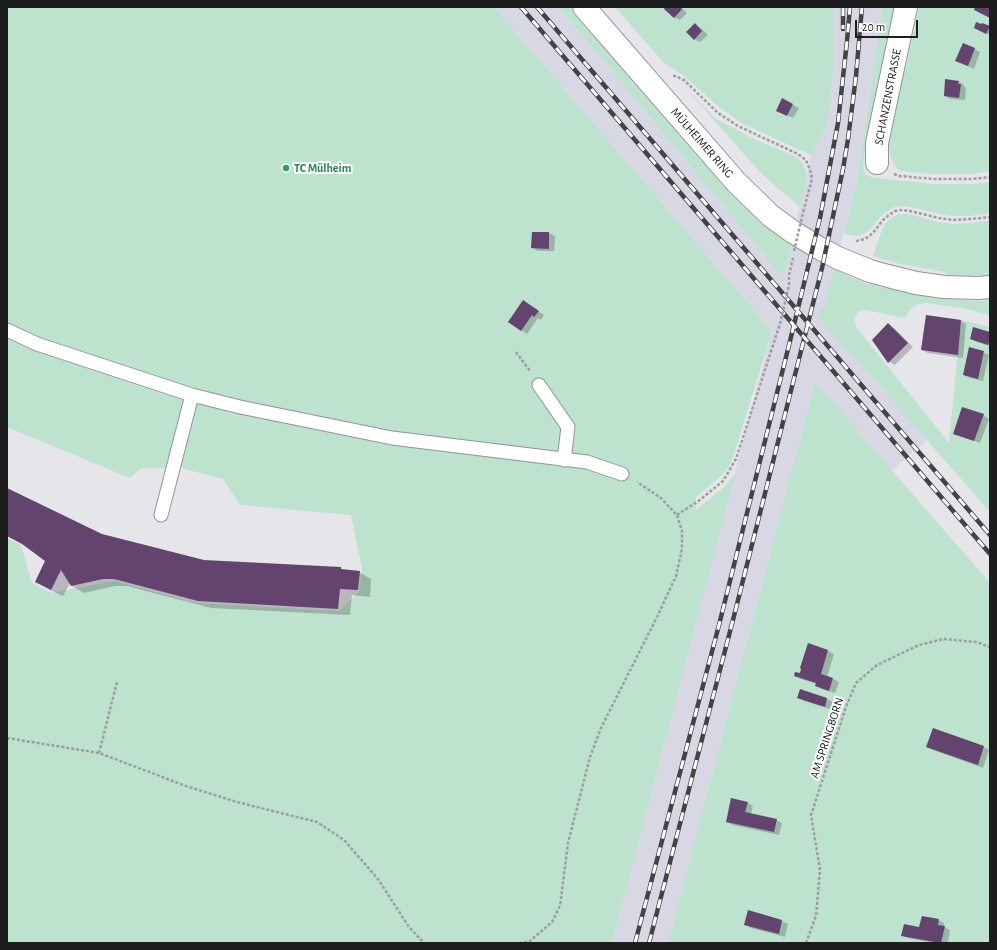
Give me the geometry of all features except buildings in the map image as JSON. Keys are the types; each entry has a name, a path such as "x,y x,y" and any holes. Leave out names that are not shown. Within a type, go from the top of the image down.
{"street":[{"name":"MÜLHEIMER RING","path":"584,7 736,182 771,216 793,232 838,258 870,271 916,283 944,287 990,287"},
{"name":"SCHANZENSTRASSE","path":"877,163 877,143 906,7"}],"lane":[{"path":"7,330 36,344 192,395 240,407 392,438 587,462 622,474"},
{"path":"539,385 568,427 564,460"},
{"path":"162,515 192,395"}],"path":[{"path":"670,77 675,76 684,80 718,113 738,126 798,154 806,160 812,179 794,251 789,275 789,285 780,324 736,459 723,481 700,500 677,515"},
{"path":"900,176 934,179 972,179 990,176"},
{"path":"798,211 805,215"},
{"path":"851,240 856,241 865,239 873,233 888,215 895,211 910,211 953,220 990,217"},
{"path":"516,352 539,385"},
{"path":"519,943 530,941 552,922 560,906 568,843 590,757 601,728 676,576 682,549 682,531 677,515 661,498 642,484 622,474"},
{"name":"AM SPRINGBORN","path":"806,943 816,916 820,870 811,815 846,707 856,683 877,665 919,646 943,638 976,642 990,647"},
{"path":"99,753 117,682"},
{"path":"7,738 99,753 186,786 237,802 317,822 344,840 378,879 410,927 424,943"}],"shaded area":[{"path":"494,7 559,7 781,276 782,270 785,270 806,183 811,155 828,121 833,70 833,7 882,7 857,180 824,309 878,384 927,440 891,471 815,382 668,943 612,943 772,331"}],"green space":[{"path":"7,7 494,7 772,331 729,466 721,476 696,497 696,510 725,486 735,474 612,943 7,943 7,538 21,545 32,583 51,593 114,581 197,603 339,611 359,592 362,569 351,515 240,505 223,479 181,468 141,468 130,478 7,427"},
{"path":"559,7 570,7 727,190 763,225 791,244 785,270 782,271 781,276"},
{"path":"615,7 833,7 833,70 828,121 811,155 741,123 719,107 684,76 664,63"},
{"path":"882,7 894,7 864,156 863,167 865,174 871,177 933,184 973,184 990,182 990,213 970,216 954,216 910,207 894,207 880,217 870,230 863,234 856,236 844,233 857,180"},
{"path":"919,7 990,7 990,171 972,174 934,174 901,171 897,168 891,158 889,145 902,75 906,68"},
{"path":"684,86 715,118 752,138 796,157 802,162 807,178 800,207 759,171"},
{"path":"903,214 953,224 990,220 990,275 948,275 945,272 896,263 873,256 883,227 891,218"},
{"path":"834,269 865,283 914,295 943,299 978,301 990,300 990,315 962,308 926,303 913,307 905,318 866,310 858,312 854,319 856,327 949,443 961,320 990,327 990,512 818,318 821,308 824,309"},
{"path":"815,382 990,583 990,943 668,943"}],"railway":[{"path":"521,7 990,554"},
{"path":"537,7 990,535"},
{"path":"843,7 843,29"},
{"path":"635,943 719,625 820,218 838,123 850,7"},
{"path":"649,943 822,268 848,139 856,76 862,7"}],"place":[{"name":"TC Mülheim","path":"286,168"}]}
